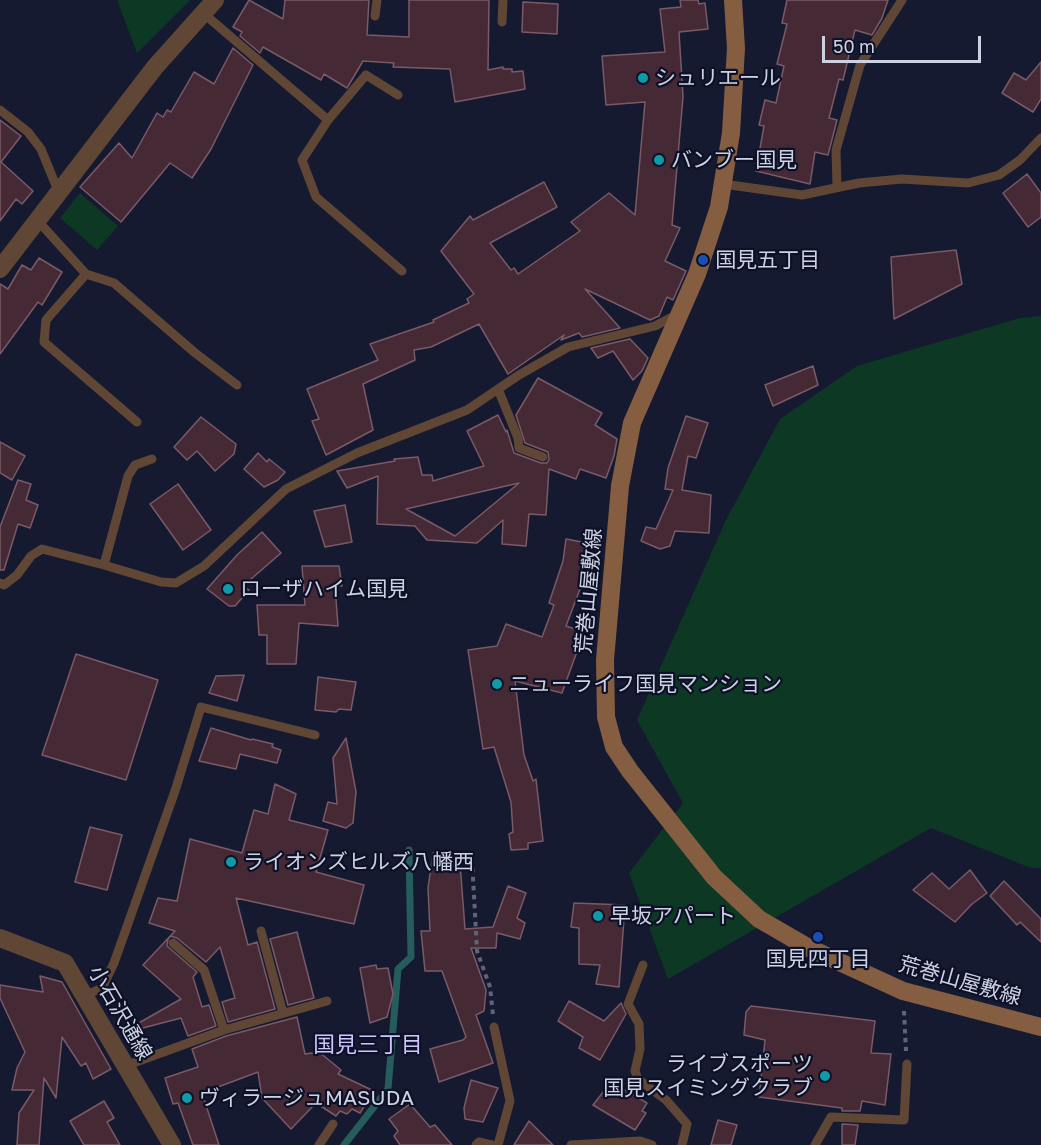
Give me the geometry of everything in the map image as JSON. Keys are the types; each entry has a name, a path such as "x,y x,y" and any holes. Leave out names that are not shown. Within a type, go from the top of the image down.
{"street":[{"name":"荒巻山屋敷線","path":"733,0 736,48 731,133 719,207 680,313 632,423 620,486 605,660 606,717 614,747 630,771 714,878 759,919 809,948 903,991 1041,1027"},
{"path":"3,258 38,221 155,67 209,7"},
{"name":"小石沢通線","path":"0,938 65,963 172,1145"}],"lane":[{"path":"375,16 377,0"},
{"path":"502,22 503,0"},
{"path":"837,187 836,150 861,65 902,0"},
{"path":"209,7 327,120"},
{"path":"398,95 366,75 327,120 302,160 316,197 402,271"},
{"path":"0,110 28,132 40,149 59,193"},
{"path":"723,184 802,195 859,183 902,179 968,183 999,175 1020,160 1041,138"},
{"path":"38,221 86,274 114,283 194,352 237,385"},
{"path":"86,274 46,320 44,342 137,422"},
{"path":"0,583 4,585 17,575 31,556 42,549 161,582 176,583 204,566 286,489 357,453 467,410 568,347 655,326 680,313"},
{"path":"498,389 518,438 519,448 543,457"},
{"path":"104,565 128,476 135,465 152,459"},
{"path":"84,996 102,988 114,963 175,792 201,706 315,735"},
{"path":"261,931 283,1013"},
{"path":"173,943 204,970 224,1030"},
{"path":"643,965 628,1004 639,1024 640,1049 635,1071 638,1079 666,1100 687,1124 682,1145"},
{"path":"125,1066 224,1030 327,1001"},
{"path":"494,1027 510,1101 498,1145"},
{"path":"815,1145 831,1117 904,1120 907,1064"},
{"path":"319,1145 333,1124"},
{"path":"571,1145 640,1141 652,1145"},
{"path":"476,1145 479,1142 492,1145"}],"path":[{"path":"472,859 477,951 490,987 494,1027"},
{"path":"903,991 907,1064"}],"green space":[{"path":"117,0 190,0 137,53"},
{"path":"80,193 118,226 97,250 60,218"},
{"path":"1041,316 1041,868 1031,868 931,828 668,979 629,873 683,803 637,720 725,522 780,419 857,366 1020,318"}],"building":[{"path":"249,0 283,19 285,0 369,0 367,35 409,37 409,0 489,0 488,70 503,67 503,69 512,69 512,72 523,71 525,89 455,102 450,69 393,67 394,63 363,61 347,88 324,74 321,80 263,47 260,53 240,36 242,32 233,27"},
{"path":"680,0 698,0 699,4 705,3 708,29 679,32 683,97 672,225 680,228 665,261 686,271 673,300 667,297 659,316 650,320 585,289 620,328 582,337 579,333 561,340 564,335 508,374 479,324 431,347 414,350 415,360 363,384 373,430 326,455 312,421 319,419 307,389 378,360 370,344 434,322 433,320 469,303 467,299 474,294 441,251 470,216 473,220 544,182 557,207 490,243 511,270 514,268 518,274 580,231 571,222 609,193 635,215 645,102 606,105 602,56 665,52 660,9 681,7"},
{"path":"787,0 888,0 882,18 872,35 855,30 843,80 839,79 829,118 837,120 828,155 815,152 810,184 756,171 764,126 759,125 765,100 776,103 784,66 777,64 787,24 782,23"},
{"path":"523,2 558,4 557,34 522,32"},
{"path":"233,48 253,65 211,149 192,178 170,163 121,222 80,187 119,143 132,158 157,113 163,117 167,110 171,112 194,72 214,84"},
{"path":"1041,62 1041,99 1033,112 1002,93 1014,73 1026,80"},
{"path":"0,120 21,136 1,162 33,191 22,204 16,199 0,221"},
{"path":"1027,174 1041,193 1041,217 1028,227 1003,193"},
{"path":"956,250 962,284 894,319 891,257"},
{"path":"39,258 62,272 42,305 38,302 0,354 0,284 8,289 22,265 31,270"},
{"path":"630,339 648,358 642,371 633,380 613,351 598,358 591,348"},
{"path":"813,366 818,385 773,406 765,385"},
{"path":"538,378 602,413 595,425 617,439 606,478 580,469 576,479 549,469 546,515 529,514 526,546 502,544 503,520 477,543 427,540 415,526 377,524 378,476 347,488 337,471 395,461 394,459 418,457 422,475 432,475 433,481 484,466 467,431 498,415 506,432 507,430 514,453 547,463 548,452 525,443 516,415","holes":["519,483 455,536 406,509"]},
{"path":"686,416 708,423 696,458 688,456 682,490 711,495 709,533 675,531 670,546 660,549 641,541 646,527 656,529 673,490 665,489 668,468"},
{"path":"201,417 236,444 234,454 215,471 197,451 187,460 174,447"},
{"path":"0,442 25,456 12,480 0,473"},
{"path":"258,453 267,462 269,459 285,472 278,480 264,487 244,469"},
{"path":"18,480 31,484 26,500 38,505 30,528 18,524 4,570 0,570 0,527"},
{"path":"178,484 211,530 183,550 150,504"},
{"path":"345,505 352,542 325,547 314,511"},
{"path":"262,532 281,553 243,586 249,590 235,606 229,606 207,589 237,555"},
{"name":"ニューライフ国見マンション","path":"566,539 587,543 583,581 566,626 584,632 562,693 515,681 524,755 533,781 536,779 543,841 528,843 528,849 511,850 509,834 513,832 511,802 494,747 483,749 468,650 497,646 506,624 542,637 554,605 549,603 563,561"},
{"path":"302,566 339,566 342,586 335,586 338,626 299,623 296,664 267,664 267,635 259,635 257,605 305,605"},
{"path":"76,654 158,680 126,780 42,755"},
{"path":"244,675 237,701 209,693 216,676"},
{"path":"318,677 356,682 351,710 339,709 336,712 315,710"},
{"path":"211,728 273,744 272,747 281,750 277,763 240,754 236,769 199,761"},
{"path":"346,738 356,792 353,823 346,828 323,821 328,802 337,804 333,758"},
{"path":"275,784 296,794 289,820 328,830 316,872 364,885 354,924 236,898 248,945 257,942 275,1009 228,1022 222,1002 235,998 220,947 206,962 177,938 171,936 167,946 197,972 193,977 202,1007 209,1005 216,1026 188,1036 181,1018 139,1029 137,1024 181,999 143,965 175,931 149,923 158,898 177,901 190,839 242,853 254,810 268,814"},
{"path":"90,827 122,835 107,890 75,882"},
{"path":"433,853 460,863 465,929 493,927 508,886 526,893 517,918 525,923 520,939 497,933 496,948 471,948 486,990 484,1011 476,1015 493,1063 439,1082 430,1049 463,1040 466,1037 442,971 425,971 421,931 430,931 428,888"},
{"path":"970,870 987,893 972,904 955,922 913,890 932,873 949,889"},
{"path":"1004,881 1041,919 1041,942 1020,922 1017,925 990,896"},
{"path":"574,903 625,905 619,987 596,984 600,965 579,964 579,928 571,927"},
{"path":"297,932 314,998 288,1005 270,939"},
{"path":"376,965 377,969 388,968 393,994 387,1017 370,1023 360,968"},
{"path":"40,976 62,982 111,1069 93,1079 86,1063 81,1066 62,1037 56,1098 44,1078 39,1145 17,1145 19,1113 34,1090 12,1090 17,1068 25,1052 0,998 0,985 43,992"},
{"path":"569,1001 604,1021 621,1003 626,1014 600,1060 579,1048 583,1037 558,1021"},
{"name":"ライブスポーツ 国見スイミングクラブ","path":"751,1006 875,1021 871,1053 891,1054 885,1105 862,1101 860,1111 842,1111 842,1108 759,1097 765,1040 744,1035 746,1012"},
{"path":"297,1017 305,1054 319,1052 341,1070 338,1074 374,1091 360,1113 352,1109 347,1114 340,1111 336,1116 316,1103 291,1129 262,1098 258,1072 202,1093 219,1145 193,1145 178,1103 173,1104 165,1078 198,1067 192,1049 226,1036"},
{"path":"471,1080 498,1088 483,1122 465,1119 464,1108"},
{"path":"611,1082 647,1103 642,1111 646,1113 635,1130 593,1105"},
{"path":"104,1101 114,1118 107,1122 120,1145 84,1145 70,1121"},
{"path":"410,1104 430,1127 435,1125 452,1145 400,1145 394,1136 398,1131 389,1119"},
{"path":"718,1120 737,1125 731,1145 711,1145"},
{"path":"529,1121 553,1145 514,1145"},
{"path":"842,1124 858,1125 855,1145 842,1145"}],"waterway":[{"path":"344,1145 388,1089 398,969 411,957 409,850"}],"place":[{"name":"シュリエール","path":"643,78"},
{"name":"バンブー国見","path":"659,160"},
{"name":"国見五丁目","path":"703,260"},
{"name":"ローザハイム国見","path":"228,589"},
{"name":"ニューライフ国見マンション","path":"497,684"},
{"name":"ライオンズヒルズ八幡西","path":"231,862"},
{"name":"早坂アパート","path":"598,916"},
{"name":"国見四丁目","path":"818,937"},
{"name":"ライブスポーツ 国見スイミングクラブ","path":"825,1076"},
{"name":"ヴィラージュMASUDA","path":"187,1098"}],"district":[{"name":"国見三丁目","path":"368,1045"}]}
